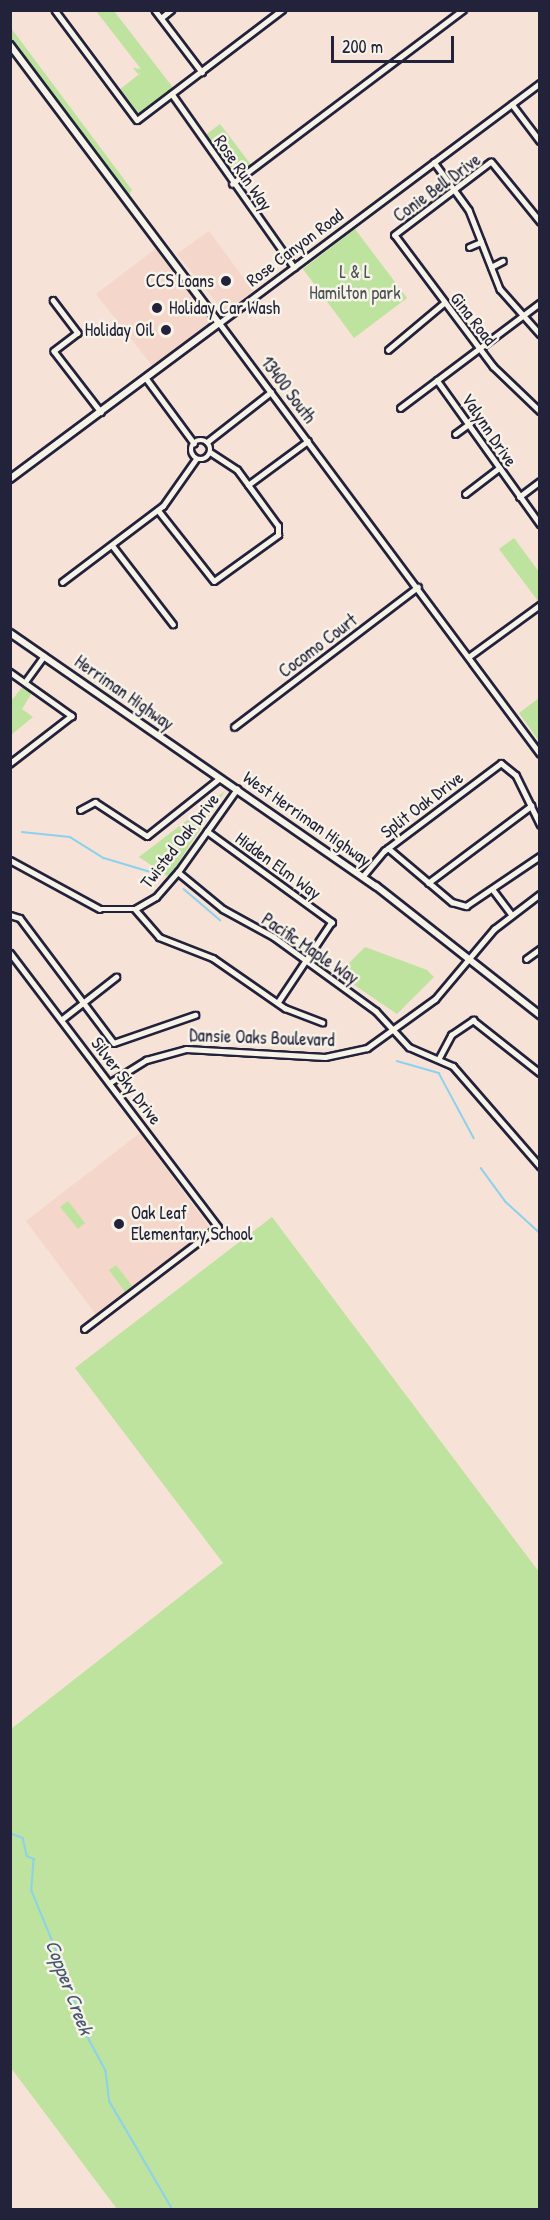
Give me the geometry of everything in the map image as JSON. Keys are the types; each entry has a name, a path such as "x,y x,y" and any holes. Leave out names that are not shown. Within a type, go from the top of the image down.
{"main road":[{"name":"13400 South","path":"10,45 219,323"},
{"name":"Rose Canyon Road","path":"10,479 219,323"},
{"name":"Herriman Highway","path":"10,633 220,778"},
{"name":"West Herriman Highway","path":"220,778 363,876 469,959"},
{"path":"469,959 540,1015"}],"street":[{"path":"55,10 137,120 282,10"},
{"path":"155,10 202,72"},
{"path":"161,18 171,10"},
{"path":"232,184 462,10"},
{"name":"Rose Canyon Road","path":"219,323 540,83"},
{"name":"Rose Run Way","path":"172,94 232,184 294,267"},
{"path":"512,104 540,141"},
{"path":"434,162 455,191 482,242 491,267 520,318 540,334"},
{"name":"Conie Bell Drive","path":"395,235 491,162 540,222"},
{"name":"Gina Road","path":"395,235 479,348 520,397 540,411"},
{"path":"469,247 482,242"},
{"path":"491,267 503,261"},
{"path":"53,300 78,333 54,351 101,412"},
{"path":"388,350 444,303"},
{"path":"400,408 540,303"},
{"name":"13400 South","path":"219,323 470,656 540,754"},
{"path":"146,378 194,443"},
{"name":"Valynn Drive","path":"437,380 470,423 519,497 540,524"},
{"path":"194,443 207,442 271,392"},
{"path":"455,434 470,423"},
{"path":"248,485 308,441"},
{"path":"158,510 214,581 279,531 248,485 230,463 211,453 207,442"},
{"path":"194,443 191,453 196,459"},
{"path":"62,582 158,510 196,459 211,453"},
{"path":"465,494 499,468"},
{"path":"519,497 540,481"},
{"path":"112,545 172,624"},
{"name":"Cocomo Court","path":"234,727 418,587"},
{"path":"470,656 540,605"},
{"path":"25,682 44,656"},
{"path":"10,672 72,716 10,764"},
{"name":"Split Oak Drive","path":"363,876 388,848 503,763 531,806"},
{"path":"80,810 95,802 147,836 220,778"},
{"name":"Twisted Oak Drive","path":"10,860 100,909 135,909 156,897 178,872 237,789"},
{"path":"428,883 531,806 540,824"},
{"name":"Hidden Elm Way","path":"207,831 333,924 308,961"},
{"path":"388,848 428,883 462,906 494,891 540,856"},
{"name":"Pacific Maple Way","path":"178,872 223,909 308,961 395,1031 412,1049 439,1058"},
{"path":"494,891 512,915"},
{"name":"Dansie Oaks Boulevard","path":"109,1083 146,1060 178,1050 209,1047 331,1057 367,1048 395,1031 435,999 469,959 512,915 540,894"},
{"path":"135,909 155,935 220,962 278,1003 322,1022"},
{"path":"10,915 20,918 116,1043 195,1015"},
{"path":"526,959 540,949"},
{"name":"Silver Sky Drive","path":"10,953 218,1227"},
{"path":"278,1003 308,961"},
{"path":"61,1020 116,978"},
{"path":"540,1073 473,1020 451,1035 439,1058 487,1100 540,1166"},
{"path":"84,1329 218,1227"}],"shaded area":[{"path":"209,231 253,291 225,313 177,254"},
{"path":"158,247 213,323 153,367 96,294"},
{"name":"Oak Leaf Elementary School","path":"140,1133 210,1228 97,1316 26,1221"}],"green space":[{"path":"96,11 114,11 174,89 143,114 136,113 119,90 142,72 138,74 133,68 141,69"},
{"path":"11,28 132,190 129,195 11,37"},
{"path":"220,124 252,166 235,178 204,136"},
{"name":"L & L Hamilton park","path":"355,229 407,298 354,338 303,269"},
{"path":"514,538 539,572 538,601 499,549"},
{"path":"24,685 33,691 22,709 33,717 11,735 11,701"},
{"path":"539,698 539,741 519,713"},
{"path":"225,791 169,877 139,857"},
{"path":"365,947 427,970 434,977 397,1014 338,974"},
{"path":"68,1201 85,1223 78,1229 60,1207"},
{"path":"272,1217 539,1572 539,2209 117,2209 11,2068 11,1729 223,1563 75,1368"},
{"path":"116,1265 133,1287 125,1292 109,1270"}],"waterway":[{"path":"22,832 70,837 104,858 154,873"},
{"path":"184,889 220,920"},
{"path":"397,1061 439,1073 474,1138"},
{"path":"481,1168 506,1202 540,1233"},
{"name":"Copper Creek","path":"10,1833 23,1838 27,1856 34,1859 32,1891 70,1983 82,2026 106,2071 110,2102 173,2210"}],"place":[{"name":"CCS Loans","path":"226,281"},
{"name":"Holiday Car Wash","path":"157,308"},
{"name":"Holiday Oil","path":"166,330"},
{"name":"Oak Leaf Elementary School","path":"119,1224"}]}
